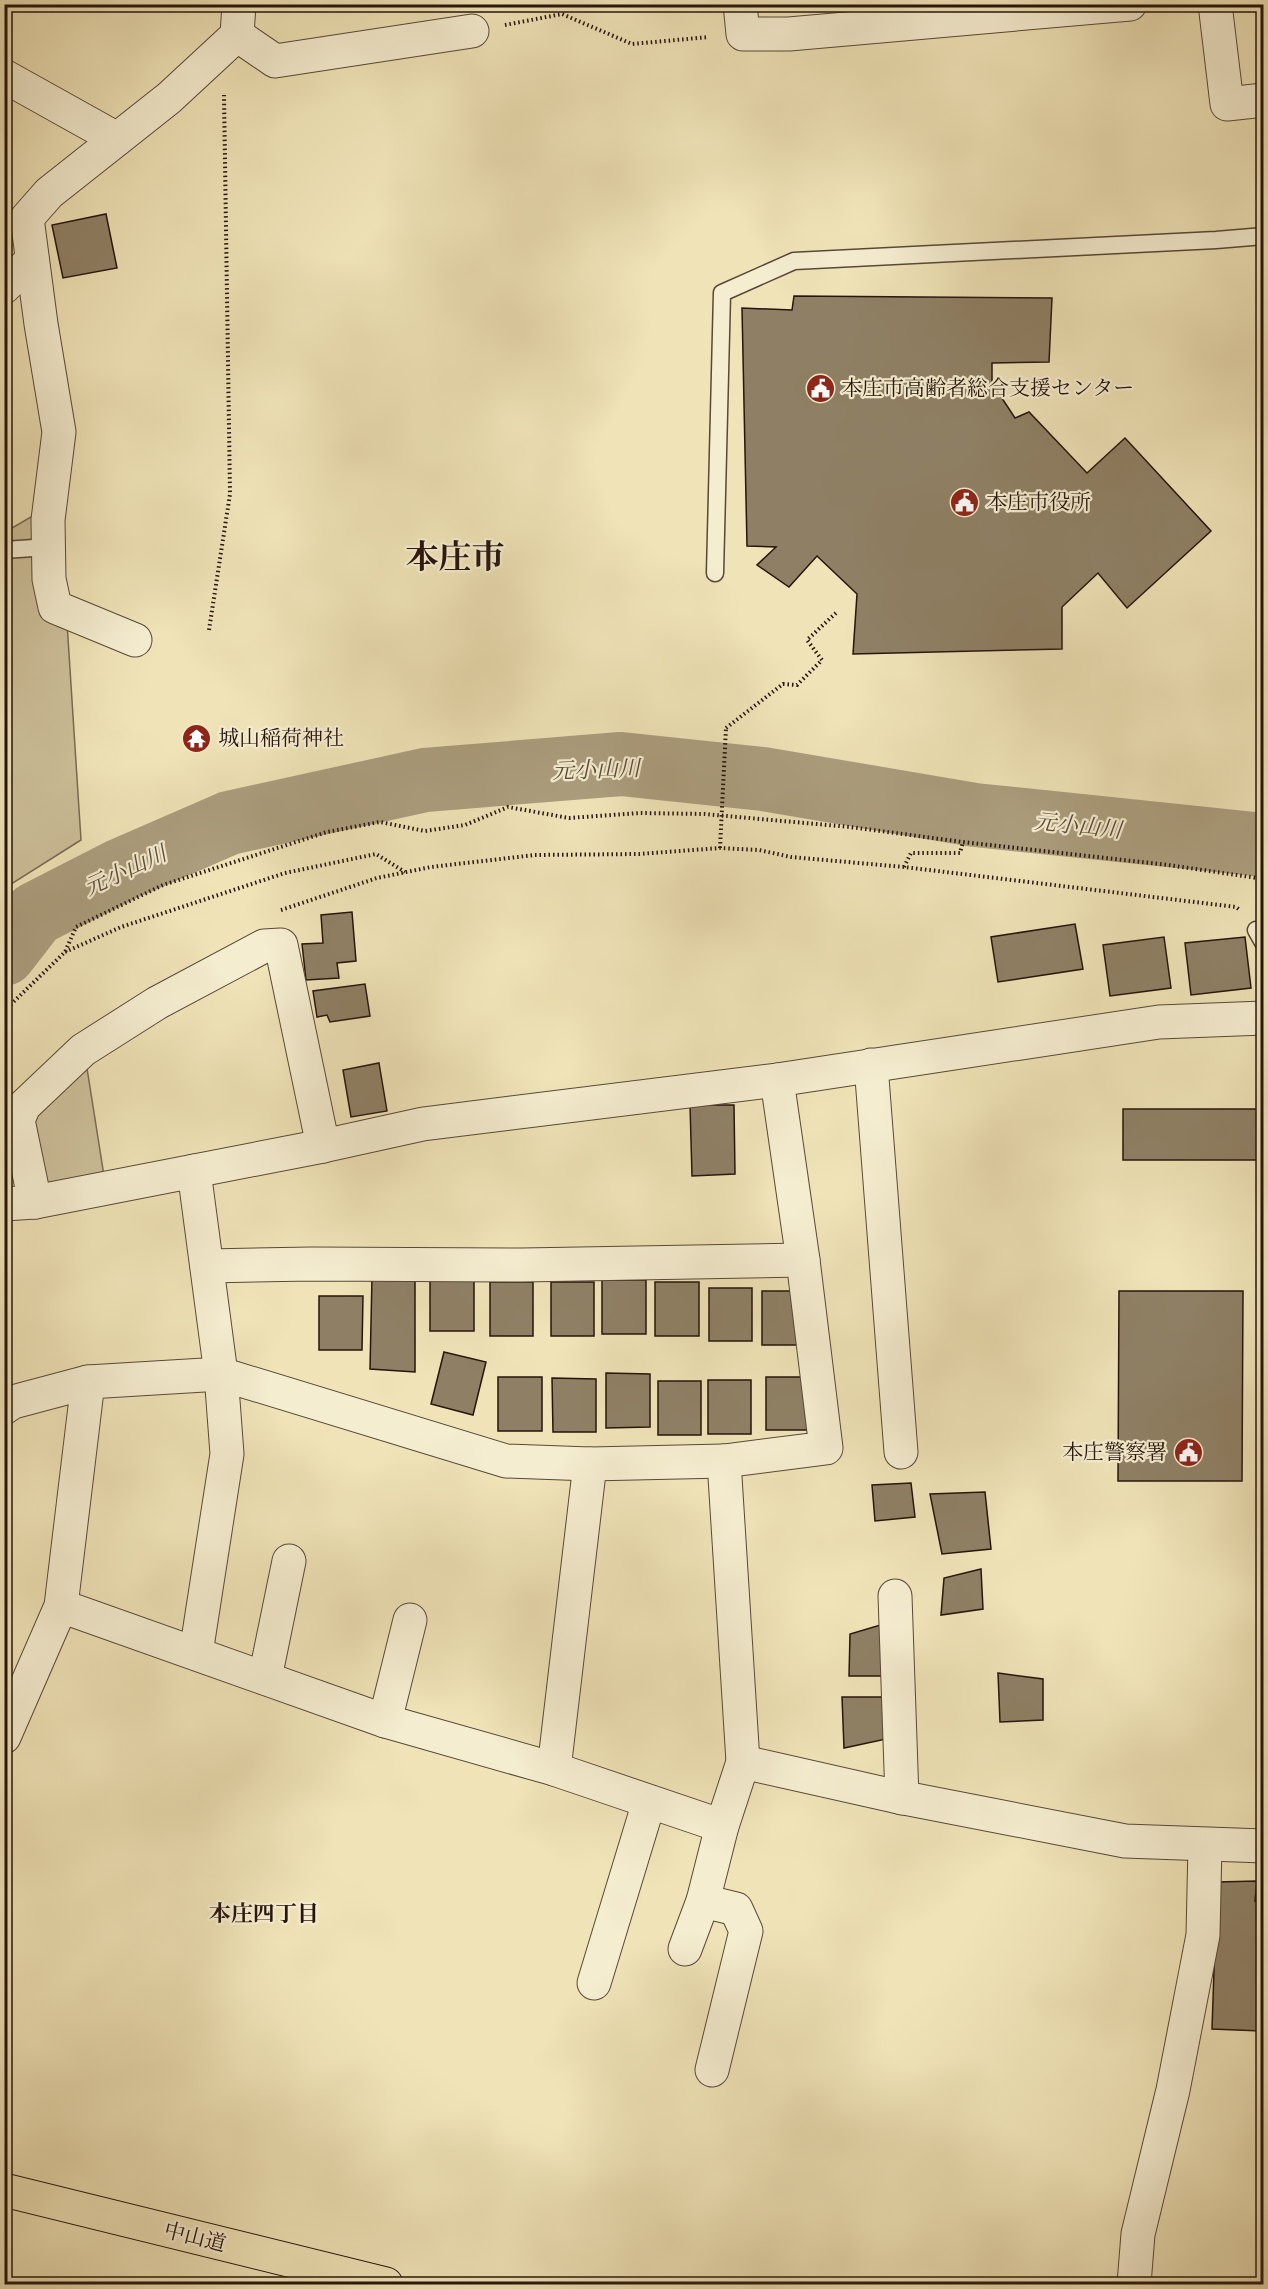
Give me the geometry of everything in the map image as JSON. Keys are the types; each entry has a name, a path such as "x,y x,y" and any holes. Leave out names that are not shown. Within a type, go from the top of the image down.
{"highway":[{"name":"中山道","path":"4,2190 386,2284"}],"street":[{"path":"741,19 789,34 1071,7 1130,4"},
{"path":"1215,4 1227,105 1263,100"},
{"path":"135,640 55,607 49,579 48,520 59,432 40,324 27,218 49,193 169,98 233,29 275,61 472,31"},
{"path":"4,76 117,139"},
{"path":"4,287 32,260"},
{"path":"323,1146 281,945 264,946 157,1003 83,1050 24,1106 18,1120 20,1203 323,1146 423,1124 777,1080 1159,1022 1263,1018"},
{"path":"871,1065 901,1452"},
{"path":"4,1408 13,1402 88,1382 221,1374 506,1461 590,1464 724,1461 826,1448 803,1260 777,1080"},
{"path":"194,1171 221,1374 227,1454 196,1653"},
{"path":"207,1266 523,1265 803,1260"},
{"path":"4,1737 61,1606 88,1382"},
{"path":"685,1949 703,1901 722,1826 743,1762 724,1461"},
{"path":"554,1769 590,1464"},
{"path":"265,1678 289,1561"},
{"path":"895,1596 902,1798"},
{"path":"61,1606 385,1721 554,1769 722,1826"},
{"path":"385,1721 410,1620"},
{"path":"743,1762 902,1798 1125,1841 1263,1846"},
{"path":"594,1983 649,1802"},
{"path":"1134,2284 1138,2234 1173,2090 1203,1935 1205,1845"},
{"path":"703,1901 736,1909 746,1930 712,2070"}],"lane":[{"path":"715,573 722,293 794,261 1263,236"},
{"path":"4,550 48,547"}],"path":[{"path":"472,31 562,14 632,44 741,19"},
{"path":"209,630 230,494 233,29"},
{"path":"720,848 726,728 783,684 797,685 822,660 807,640 838,611"},
{"path":"65,952 76,927 163,885 327,832 380,822 424,831 465,825 508,807 569,818 640,813 704,814 850,827 963,842 1168,864 1263,879"},
{"path":"904,867 911,853 960,853 963,842"},
{"path":"276,912 332,891 377,878 431,867 535,855 639,854 720,848 759,850 791,857 904,867 1236,907 1250,917 1260,937"},
{"path":"4,1011 65,952 121,927 285,873 376,854 406,872"}],"shaded area":[{"path":"36,514 65,592 81,840 5,888 5,532"},
{"path":"86,1062 104,1176 54,1186 43,1180 31,1114"}],"building":[{"path":"106,214 117,268 63,278 52,225"},
{"name":"本庄市役所","path":"794,296 1052,298 1049,362 992,363 992,383 1015,418 1029,412 1087,473 1125,438 1211,531 1127,608 1098,573 1062,607 1062,649 853,654 857,594 817,556 789,587 757,565 776,547 747,546 742,308 792,310"},
{"path":"352,912 356,961 337,963 339,978 306,980 302,944 323,943 321,915"},
{"path":"1075,924 1083,969 998,982 991,937"},
{"path":"1164,937 1171,988 1110,996 1103,945"},
{"path":"1245,937 1251,988 1191,995 1185,943"},
{"path":"365,984 370,1016 330,1022 327,1015 317,1017 313,991"},
{"path":"379,1063 387,1111 351,1117 343,1070"},
{"path":"690,1105 734,1105 735,1174 692,1176"},
{"path":"1123,1109 1264,1109 1264,1160 1123,1160"},
{"path":"372,1277 415,1277 415,1372 370,1369"},
{"path":"430,1277 474,1277 474,1331 430,1331"},
{"path":"602,1280 646,1280 646,1334 602,1334"},
{"path":"490,1282 533,1282 533,1336 490,1336"},
{"path":"551,1282 594,1282 594,1336 551,1336"},
{"path":"655,1282 699,1282 699,1336 655,1336"},
{"path":"709,1288 752,1288 752,1341 709,1341"},
{"path":"762,1291 805,1291 805,1345 762,1345"},
{"path":"1119,1291 1243,1291 1242,1481 1118,1481"},
{"path":"319,1296 363,1296 362,1350 319,1350"},
{"path":"444,1352 486,1362 473,1415 431,1404"},
{"path":"606,1373 650,1374 650,1427 606,1428"},
{"path":"498,1377 542,1377 542,1431 498,1431"},
{"path":"766,1377 809,1377 809,1430 766,1430"},
{"path":"552,1378 596,1379 596,1432 553,1432"},
{"path":"708,1380 751,1380 751,1434 708,1434"},
{"path":"658,1381 701,1381 701,1435 658,1435"},
{"path":"911,1483 915,1517 875,1521 872,1485"},
{"path":"985,1492 991,1549 942,1554 930,1494"},
{"path":"981,1569 983,1609 941,1615 944,1578"},
{"path":"894,1621 893,1676 849,1676 850,1634"},
{"path":"998,1673 1043,1679 1043,1720 1000,1722"},
{"path":"842,1697 891,1697 891,1738 844,1748"},
{"path":"1257,1881 1255,1901 1264,1902 1261,2031 1212,2029 1217,1882"}],"waterway":[{"name":"元小山川","path":"4,954 35,914 121,870 229,823 425,780 621,764 763,779 975,815 1264,845"}],"place":[{"name":"本庄市高齢者総合支援センター","path":"820,388"},
{"name":"本庄市役所","path":"965,502"},
{"name":"城山稲荷神社","path":"197,738"},
{"name":"本庄警察署","path":"1188,1452"}],"district":[{"name":"本庄市","path":"455,556"},
{"name":"本庄四丁目","path":"264,1913"}]}
